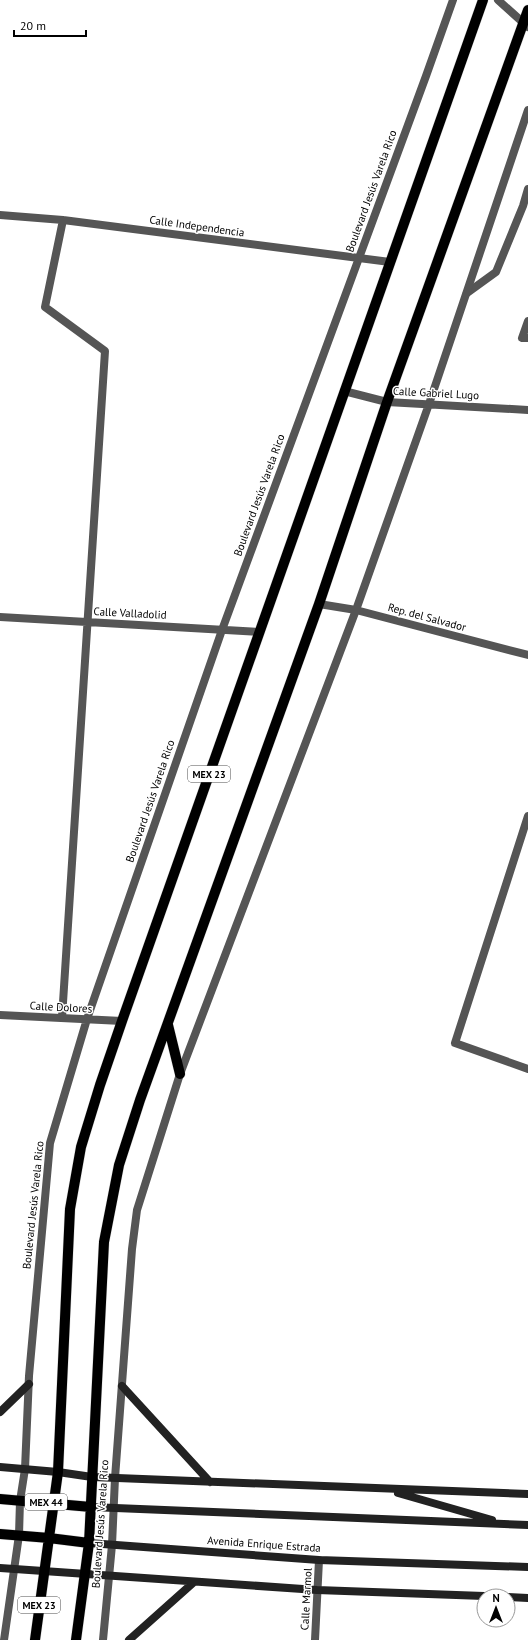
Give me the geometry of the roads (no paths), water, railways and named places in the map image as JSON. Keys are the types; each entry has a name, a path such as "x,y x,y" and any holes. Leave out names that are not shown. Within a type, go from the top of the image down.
{"main road":[{"name":"MEX 23","path":"35,1640 58,1472 70,1210 82,1147 100,1085 122,1021 483,0"},
{"name":"Boulevard Jesús Varela Rico","path":"76,1640 89,1543 104,1242 119,1165 319,604 387,402 526,25 528,10"},
{"path":"168,1026 180,1074"},
{"name":"MEX 44","path":"0,1499 91,1507"},
{"name":"Avenida Enrique Estrada","path":"0,1534 89,1543"}],"street":[{"name":"Boulevard Jesús Varela Rico","path":"4,1640 19,1535 20,1501 25,1469 29,1384 50,1143 87,1019 222,630 453,0"},
{"path":"498,0 526,25"},
{"name":"Boulevard Jesús Varela Rico","path":"103,1640 112,1545 115,1478 132,1249 137,1210 180,1074 356,610 429,404 528,110"},
{"path":"467,292 496,272 526,206 528,189"},
{"name":"Calle Independencia","path":"0,215 63,220 390,262"},
{"path":"62,1018 105,352 45,307 63,220"},
{"path":"528,321 522,338 528,338"},
{"name":"Calle Gabriel Lugo","path":"344,390 387,402 528,410"},
{"name":"Rep. del Salvador","path":"319,604 356,610 528,655"},
{"name":"Calle Valladolid","path":"0,617 259,632"},
{"path":"528,816 455,1043 528,1069"},
{"name":"Calle Dolores","path":"0,1015 122,1021"},
{"path":"0,1412 29,1384"},
{"path":"122,1386 210,1482"},
{"path":"0,1467 58,1472 92,1477 528,1494"},
{"path":"384,1489 504,1524"},
{"name":"MEX 44","path":"91,1507 528,1525"},
{"name":"Avenida Enrique Estrada","path":"89,1543 319,1560 528,1567"},
{"name":"Calle Marmol","path":"314,1640 319,1560"},
{"path":"0,1568 317,1590 476,1596"},
{"path":"129,1640 194,1582"},
{"path":"516,1597 528,1598"}]}
